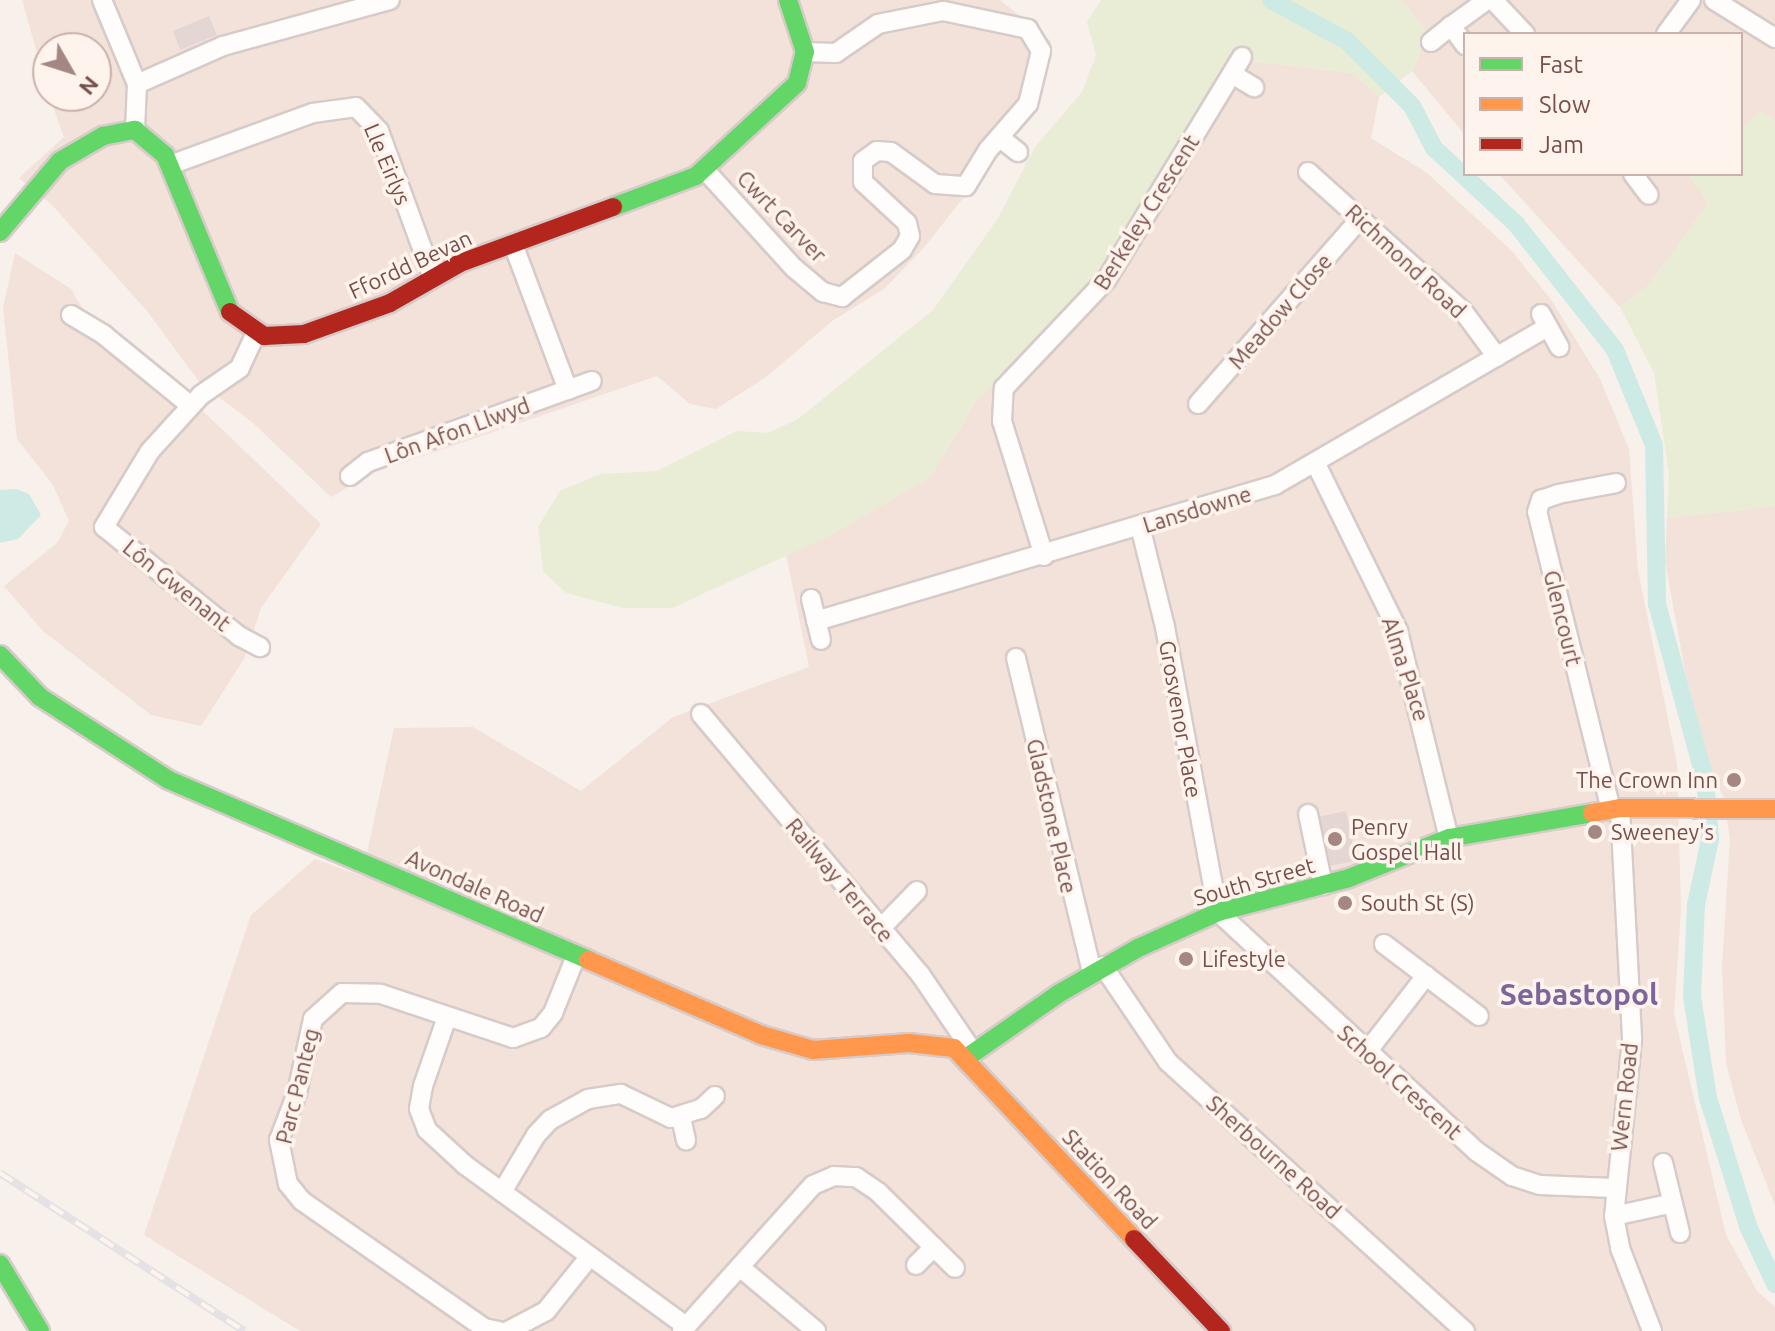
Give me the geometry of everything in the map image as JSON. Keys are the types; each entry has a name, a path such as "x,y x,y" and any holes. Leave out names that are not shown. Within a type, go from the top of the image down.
{"street":[{"path":"102,0 137,84 135,130"},
{"path":"137,84 223,46 390,0"},
{"path":"788,0 805,52"},
{"path":"1431,42 1487,0"},
{"path":"1493,0 1523,32"},
{"path":"1667,32 1691,0"},
{"path":"1714,0 1775,38"},
{"name":"Cwrt Carver","path":"705,170 794,268 837,298 850,293 902,250 910,236 902,217 863,182 861,165 867,157 891,152 935,184 959,188 970,183 1031,96 1041,51 1028,29 943,11 878,24 836,53 805,52"},
{"path":"1451,26 1463,42"},
{"name":"Ffordd Bevan","path":"256,333 272,339 304,334 390,303 432,275 672,189 705,170 791,91 805,52"},
{"name":"Berkeley Crescent","path":"1044,556 1002,421 1004,388 1107,279 1242,57"},
{"path":"1232,74 1254,87"},
{"name":"Lle Eirlys","path":"170,165 313,113 356,107 379,131 432,275"},
{"path":"0,232 60,161 103,136 135,130 159,146 170,165 219,294 238,321 256,333"},
{"path":"1000,138 1018,152"},
{"name":"Richmond Road","path":"1308,172 1463,311 1497,357"},
{"path":"1635,176 1649,195"},
{"name":"Meadow Close","path":"1198,404 1361,218"},
{"path":"513,244 568,390"},
{"path":"71,315 104,335 191,406"},
{"name":"Lansdowne","path":"811,599 818,630 1044,556 1250,495 1316,464 1497,357 1544,320 1559,347"},
{"name":"Lôn Gwenant","path":"256,333 240,368 191,406 145,457 104,527 239,636 260,647"},
{"name":"Lôn Afon Llwyd","path":"350,476 368,462 592,381"},
{"name":"Alma Place","path":"1316,464 1398,631 1449,838"},
{"name":"Glencourt","path":"1615,809 1537,512 1541,500 1616,483"},
{"name":"Grosvenor Place","path":"1140,526 1165,627 1218,912"},
{"name":"Avondale Road","path":"0,655 40,697 169,780 761,1035 813,1050 937,1042 969,1055"},
{"name":"Gladstone Place","path":"1016,658 1098,969"},
{"name":"Railway Terrace","path":"701,714 920,974 969,1055"},
{"name":"South Street","path":"969,1055 1098,969 1218,912 1323,885 1449,838 1615,809 1775,809"},
{"name":"Wern Road","path":"1615,809 1632,1040 1613,1188 1614,1216 1620,1248 1652,1331"},
{"path":"1308,814 1323,885"},
{"path":"880,929 917,891"},
{"name":"School Crescent","path":"1218,912 1366,1053 1476,1151 1512,1176 1540,1185 1613,1188"},
{"path":"1384,944 1479,1016"},
{"name":"Parc Panteg","path":"499,1331 484,1328 302,1201 288,1184 279,1140 297,1093 313,1019 327,1003 342,993 361,990 494,1034 527,1035 553,1013 576,956"},
{"name":"Sherbourne Road","path":"1098,969 1168,1062 1465,1331"},
{"path":"1366,1053 1426,976"},
{"path":"447,1017 419,1109 440,1146 684,1328 813,1185 834,1176 856,1177 878,1192 955,1268"},
{"name":"Station Road","path":"969,1055 1221,1331"},
{"path":"502,1192 536,1135 550,1120 588,1099 621,1094 671,1118 681,1117 715,1096"},
{"path":"681,1117 686,1140"},
{"path":"1663,1163 1680,1233"},
{"path":"1614,1216 1673,1203"},
{"path":"916,1265 934,1247"},
{"path":"508,1331 546,1311 590,1256"},
{"path":"0,1264 40,1331"},
{"path":"741,1268 816,1331"}],"shaded area":[{"path":"22,0 1000,0 1051,41 1039,102 922,250 884,289 832,321 766,377 716,409 690,404 657,376 370,474 331,497 252,422 200,383 148,312 52,205 19,178 64,137 55,112 112,112 112,32 32,32 32,35"},
{"path":"1402,0 1775,0 1775,121 1761,111 1743,127 1743,32 1463,32 1463,133 1412,71 1428,34"},
{"path":"1250,61 1353,73 1379,97 1371,138 1427,173 1512,251 1552,301 1600,379 1629,449 1638,570 1677,764 1681,910 1674,1014 1726,1235 1757,1291 1775,1307 1775,1331 300,1331 144,1235 251,915 315,859 362,876 394,728 473,727 581,791 673,717 809,667 786,554 827,537 930,477 975,403 1005,370 1224,74"},
{"path":"1501,176 1692,176 1709,203 1648,286 1620,307"},
{"path":"15,253 71,289 85,313 184,393 321,524 261,608 244,659 201,726 151,715 43,631 4,586 57,543 69,521 53,485 17,439 3,308"},
{"path":"1775,506 1775,1205 1741,1120 1726,1063 1722,967 1730,839 1723,795 1713,779 1685,671 1665,561 1667,518"}],"green space":[{"path":"1101,0 1402,0 1428,34 1412,71 1379,97 1352,73 1251,61 1224,74 1104,275 975,403 930,477 827,537 672,608 623,608 566,593 543,571 538,527 560,491 600,474 657,471 737,431 768,433 798,419 933,310 998,218 1035,147 1082,92 1096,55 1087,22"},
{"path":"1761,111 1775,121 1775,506 1667,518 1669,475 1654,373 1620,307 1648,286 1708,203 1689,176 1743,176 1743,127"}],"water":[{"path":"16,489 29,494 41,515 18,539 0,543 0,490"}],"building":[{"path":"209,16 217,35 180,50 173,31"},
{"name":"Penry Gospel Hall","path":"1346,811 1356,861 1323,867 1313,818"}],"waterway":[{"path":"1271,0 1347,41 1412,106 1434,148 1463,175"},
{"path":"1464,176 1516,224 1615,350 1654,445 1657,604 1705,779 1710,839 1696,905 1692,996 1708,1098 1748,1226 1775,1284"}],"railway":[{"path":"0,1173 244,1331"}],"traffic: fast":[{"path":"613,207 696,176 797,83 805,52 788,0"},
{"path":"0,232 60,161 103,136 135,130 165,155 230,312"},
{"path":"0,655 40,697 169,780 588,960"},
{"path":"966,1058 1058,994 1138,948 1218,912 1349,878 1449,838 1592,813"},
{"path":"0,1264 40,1331"}],"traffic: slow":[{"path":"1592,813 1620,808 1775,809"},
{"path":"588,960 761,1035 813,1050 909,1043 954,1048 1134,1239"}],"traffic: jam":[{"path":"230,312 264,336 304,334 390,303 460,263 613,207"},
{"path":"1134,1239 1221,1331"}],"place":[{"name":"The Crown Inn","path":"1734,780"},
{"name":"Sweeney's","path":"1595,832"},
{"name":"Penry Gospel Hall","path":"1335,839"},
{"name":"South St (S)","path":"1345,903"},
{"name":"Lifestyle","path":"1186,959"}],"district":[{"name":"Sebastopol","path":"1579,994"}]}
